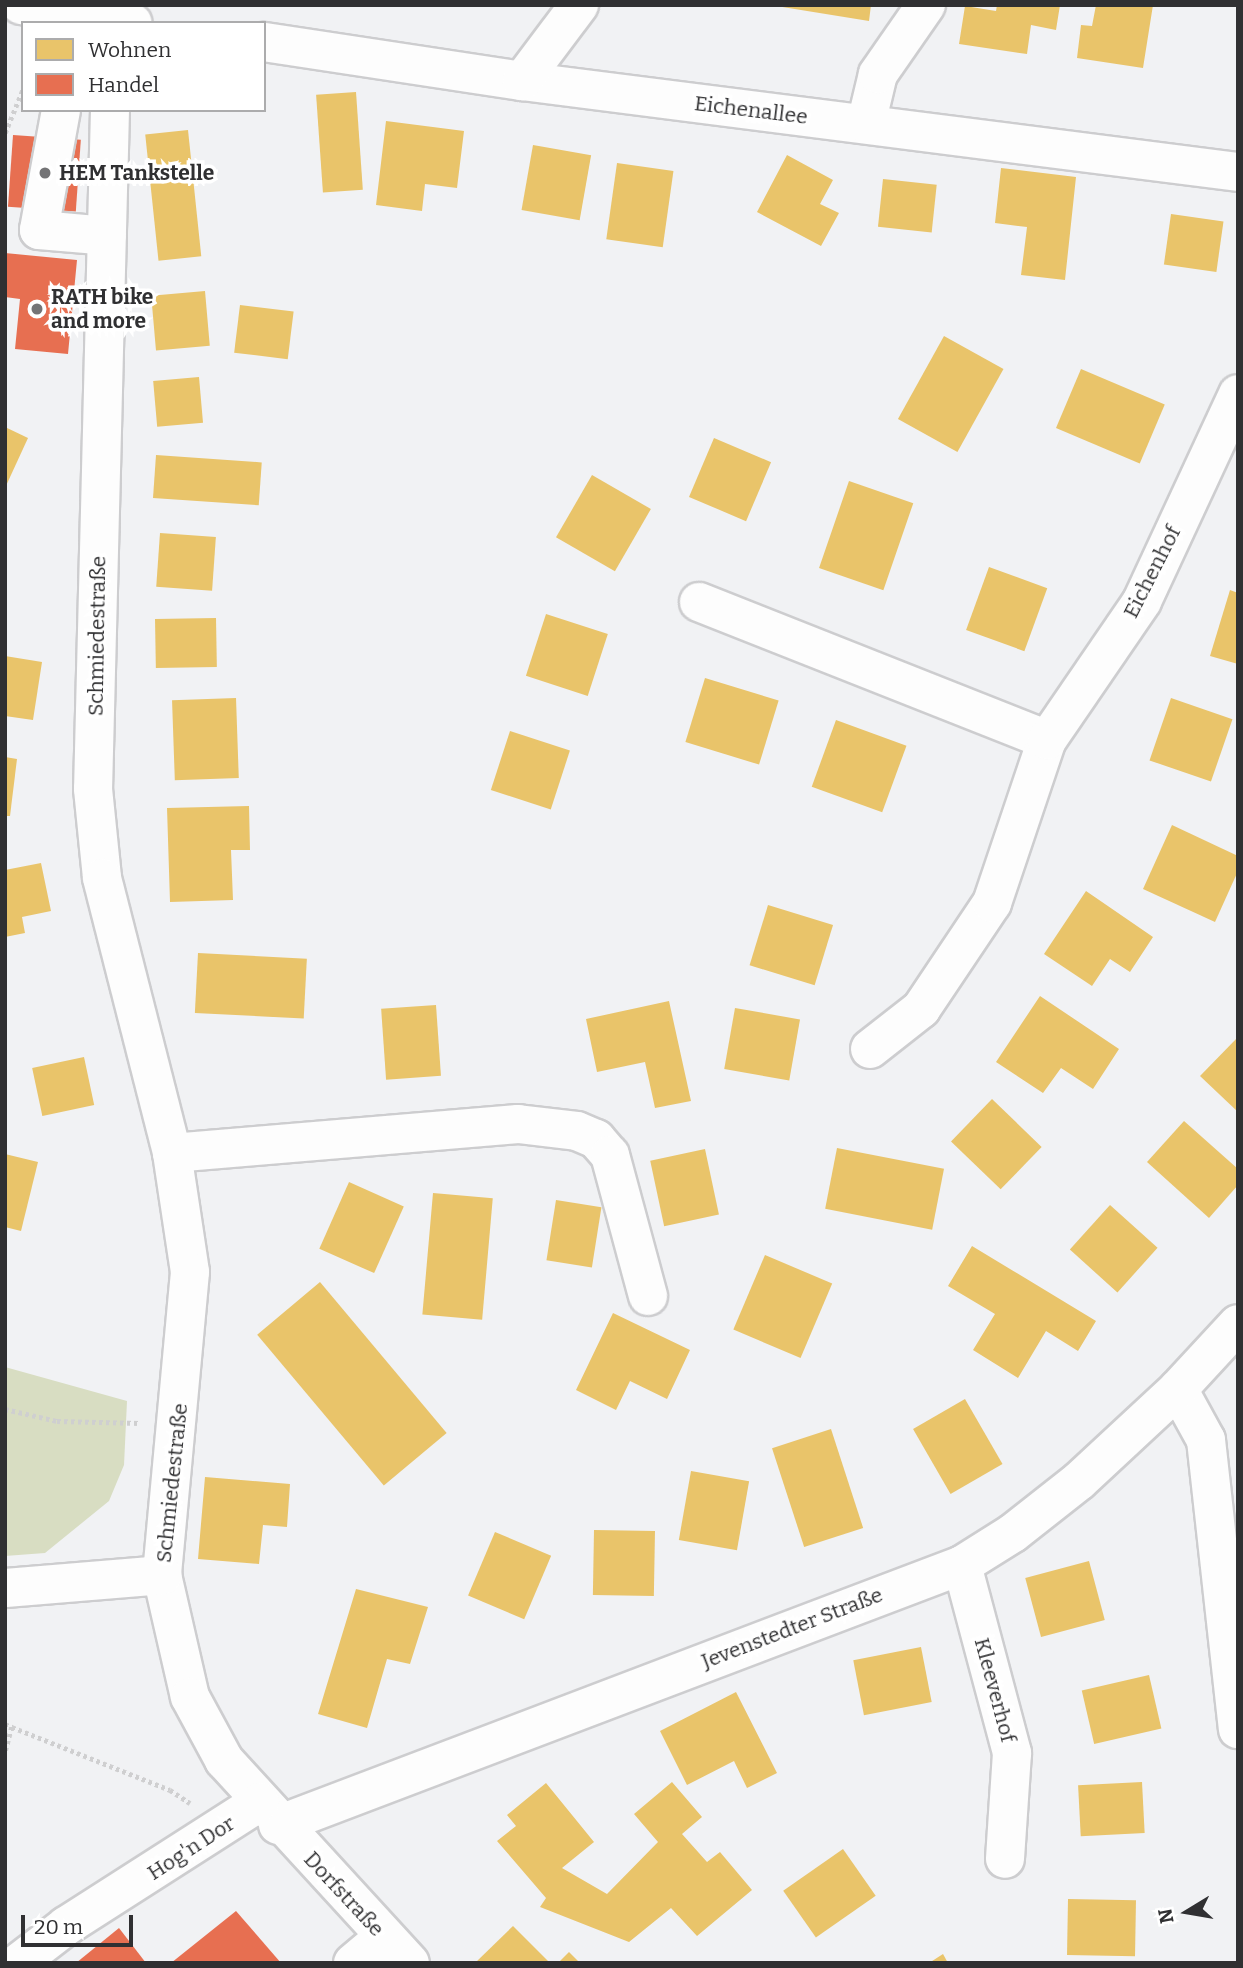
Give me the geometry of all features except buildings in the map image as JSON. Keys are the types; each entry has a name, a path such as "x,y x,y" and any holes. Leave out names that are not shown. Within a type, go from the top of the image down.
{"street":[{"path":"21,5 118,18"},
{"path":"522,81 579,5"},
{"path":"866,124 878,74 926,5"},
{"name":"Eichenallee","path":"266,42 522,81 1238,172"},
{"path":"61,112 38,230 107,236"},
{"name":"Schmiedestraße","path":"110,112 93,789 102,878 172,1153 190,1272 179,1424 162,1576 190,1697 224,1760 269,1813"},
{"name":"Eichenhof","path":"870,1049 921,1009 992,903 1047,740 1142,601 1238,394"},
{"path":"699,602 1047,740"},
{"path":"172,1153 518,1124 577,1131 596,1139 610,1154 648,1296"},
{"name":"Jevenstedter Straße","path":"269,1813 962,1565 1013,1533 1079,1481 1178,1389 1238,1324"},
{"path":"1178,1389 1206,1440 1235,1661 1238,1730"},
{"name":"Kleeverhof","path":"962,1565 1012,1753 1005,1859"},
{"path":"5,1588 162,1576"},
{"name":"Hog'n Dor","path":"18,1963 66,1926 226,1827 269,1813"},
{"name":"Dorfstraße","path":"269,1813 397,1950"},
{"path":"353,1963 397,1950"}],"path":[{"path":"5,133 21,94"},
{"path":"5,1409 57,1421 179,1424"},
{"path":"5,1724 170,1790 226,1827"},
{"path":"5,1754 12,1727"}],"green space":[{"path":"5,1367 127,1401 124,1465 109,1501 45,1553 5,1556"}],"place":[{"name":"HEM Tankstelle","path":"45,173"},
{"name":"RATH bike and more","path":"37,309"}]}
